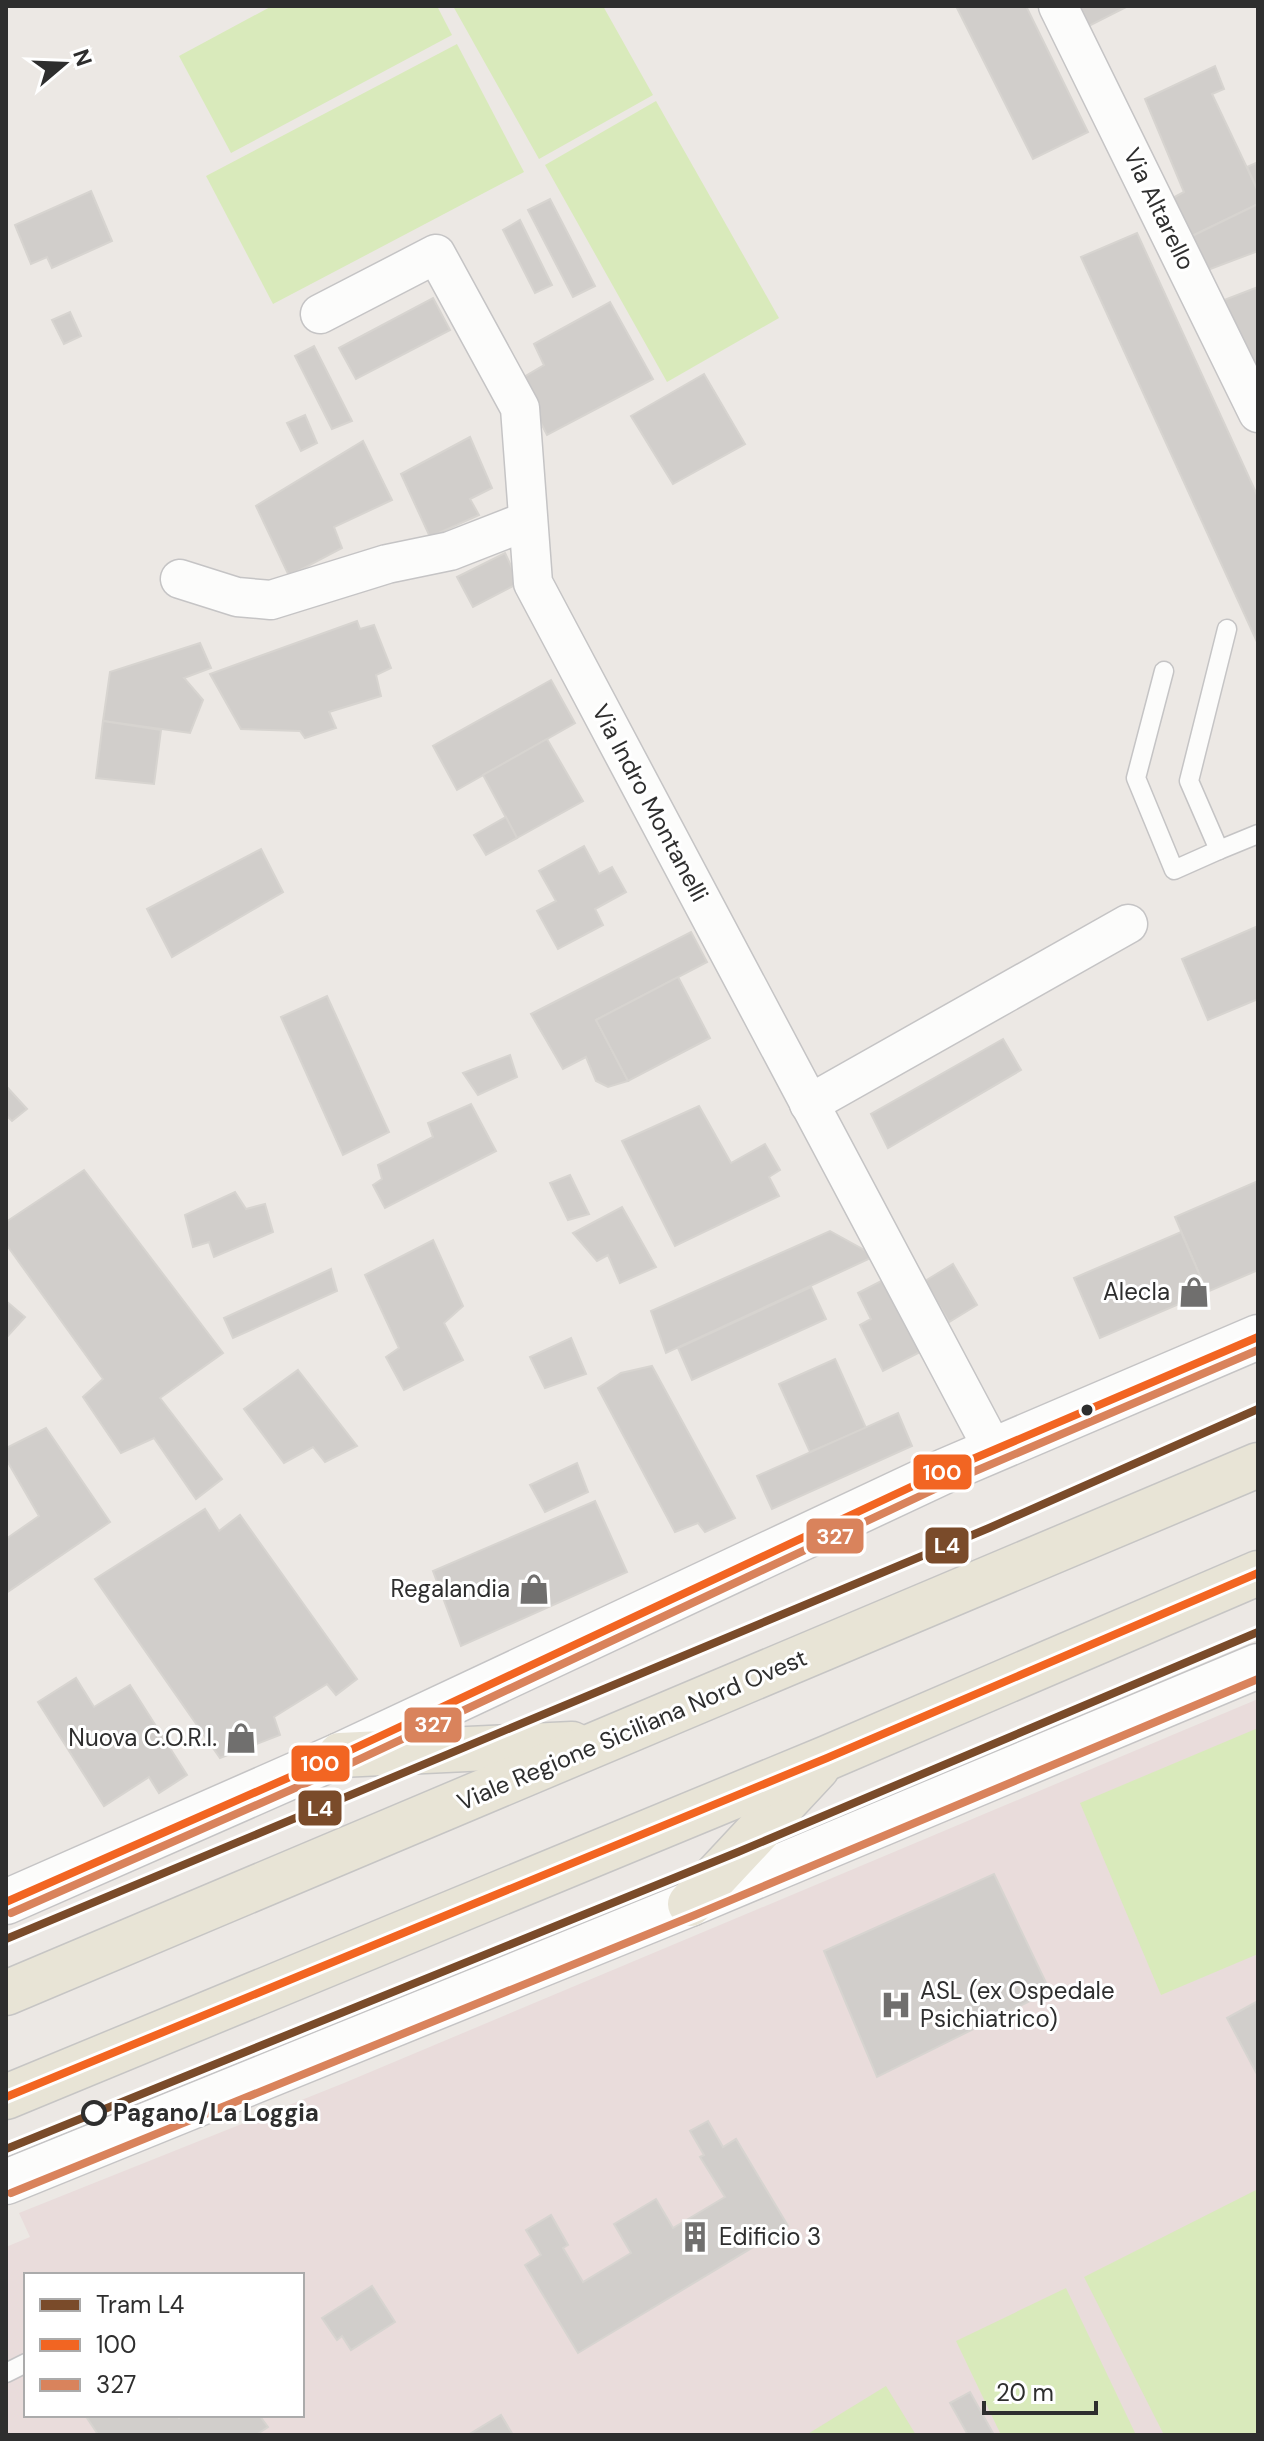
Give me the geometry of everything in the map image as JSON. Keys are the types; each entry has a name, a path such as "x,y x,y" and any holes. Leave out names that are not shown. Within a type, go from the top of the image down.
{"main road":[{"name":"Viale Regione Siciliana Nord Ovest","path":"6,1993 1258,1465"},
{"path":"6,2097 827,1758 1258,1573"},
{"path":"340,1755 603,1743"},
{"path":"690,1904 827,1758"}],"street":[{"name":"Via Altarello","path":"1058,6 1258,413"},
{"name":"Via Indro Montanelli","path":"320,314 436,254 520,408 533,583 993,1449"},
{"path":"180,579 237,597 271,600 387,564 450,551 527,521"},
{"path":"809,1104 1128,924"},
{"path":"6,1902 340,1755 993,1449 1258,1337"},
{"path":"6,2182 690,1904 1258,1666"}],"lane":[{"path":"1219,850 1189,781 1227,629"},
{"path":"1164,671 1136,778 1174,870 1258,834"},
{"path":"6,2373 24,2364"}],"shaded area":[{"name":"ASL (ex Ospedale Psichiatrico)","path":"1258,1699 1258,2435 6,2435 6,2247 30,2237 19,2213 344,2083"}],"green space":[{"path":"272,6 437,6 452,35 231,153 179,56"},
{"path":"453,6 603,6 653,95 539,159"},
{"path":"457,44 524,172 273,304 206,176"},
{"path":"656,101 779,318 667,382 545,165"},
{"path":"1258,1728 1258,1954 1161,1995 1080,1803"},
{"path":"1258,2189 1258,2435 1164,2435 1084,2277"},
{"path":"1066,2288 1136,2435 1001,2435 956,2341"},
{"path":"886,2386 916,2435 806,2435"}],"building":[{"path":"956,6 1026,6 1088,132 1033,159"},
{"path":"1077,6 1128,6 1087,27"},
{"path":"1215,66 1224,89 1212,94 1258,191 1258,204 1188,238 1169,200 1184,192 1145,99"},
{"path":"1258,162 1258,191 1247,167"},
{"path":"91,191 112,241 52,268 47,257 31,264 15,225"},
{"path":"550,199 595,286 573,297 528,210"},
{"path":"1258,204 1258,251 1205,271 1188,238"},
{"path":"520,220 552,285 535,293 503,230"},
{"path":"1137,233 1258,497 1258,644 1081,257"},
{"path":"1258,287 1258,377 1219,302"},
{"path":"433,298 450,330 356,379 339,348"},
{"path":"610,302 653,379 547,435 519,380 544,365 534,344"},
{"path":"70,312 81,336 64,344 52,320"},
{"path":"314,346 352,421 332,429 295,356"},
{"path":"704,374 745,444 673,484 631,416"},
{"path":"305,415 317,443 301,451 287,423"},
{"path":"470,437 492,488 470,499 479,515 430,537 401,474"},
{"path":"363,441 392,500 334,527 342,548 289,576 256,506"},
{"path":"505,553 519,583 473,607 457,577"},
{"path":"357,621 360,629 374,625 391,668 376,675 381,696 329,712 336,728 305,738 300,731 241,729 210,674"},
{"path":"200,643 211,668 184,678 203,700 190,733 103,721 110,672"},
{"path":"551,680 575,723 457,790 433,746"},
{"path":"103,721 161,730 154,784 96,778"},
{"path":"547,739 583,801 517,838 483,775"},
{"path":"506,817 517,838 486,855 474,835"},
{"path":"584,846 599,874 612,867 626,892 595,909 603,925 558,949 537,911 556,901 539,871"},
{"path":"261,849 283,892 172,957 147,909"},
{"path":"1258,926 1258,999 1208,1020 1182,959"},
{"path":"691,932 707,962 596,1020 628,1081 608,1087 596,1081 586,1057 563,1069 531,1014"},
{"path":"678,977 710,1038 628,1081 596,1020"},
{"path":"327,996 389,1132 343,1155 281,1017"},
{"path":"1003,1039 1021,1070 888,1148 871,1114"},
{"path":"510,1055 517,1077 478,1095 463,1073"},
{"path":"6,1086 27,1109 12,1121 6,1115"},
{"path":"471,1104 496,1151 385,1208 373,1185 382,1179 378,1165 433,1137 428,1123"},
{"path":"699,1106 731,1163 765,1144 780,1170 769,1177 779,1196 675,1246 622,1141"},
{"path":"84,1170 223,1353 160,1398 222,1479 196,1499 154,1438 121,1453 83,1397 103,1379 6,1244 6,1222"},
{"path":"570,1175 589,1214 568,1220 550,1183"},
{"path":"1258,1181 1258,1270 1207,1292 1175,1217"},
{"path":"235,1192 246,1209 265,1204 273,1232 214,1257 209,1242 193,1247 185,1215"},
{"path":"622,1207 656,1267 620,1283 608,1255 597,1261 573,1233"},
{"path":"830,1231 875,1256 666,1353 651,1311"},
{"path":"1181,1232 1207,1292 1100,1338 1074,1278"},
{"path":"433,1240 463,1306 444,1323 463,1360 404,1390 386,1357 399,1348 365,1275"},
{"path":"953,1264 977,1305 949,1322 925,1281"},
{"path":"331,1269 337,1291 233,1338 224,1318"},
{"path":"885,1279 922,1351 883,1371 860,1325 871,1319 858,1293"},
{"path":"811,1287 826,1319 692,1380 678,1348"},
{"path":"6,1301 25,1317 6,1338"},
{"path":"571,1338 586,1374 545,1388 530,1357"},
{"path":"835,1359 866,1428 810,1452 779,1384"},
{"path":"652,1366 735,1518 705,1532 698,1523 675,1532 598,1388 621,1373"},
{"path":"298,1370 357,1446 325,1462 313,1447 284,1463 244,1409"},
{"path":"898,1413 912,1446 772,1509 757,1476"},
{"path":"46,1428 110,1522 6,1593 6,1539 39,1516 6,1459 6,1448"},
{"path":"577,1463 588,1492 545,1512 530,1485"},
{"path":"595,1501 627,1572 461,1646 433,1571"},
{"path":"205,1509 219,1531 240,1515 357,1679 336,1695 327,1684 274,1717 280,1735 220,1758 95,1579"},
{"path":"76,1678 94,1707 130,1685 187,1775 159,1793 149,1777 104,1806 38,1702"},
{"path":"994,1874 1050,1991 877,2077 824,1951"},
{"path":"1258,2001 1258,2076 1227,2018"},
{"name":"Edificio 3","path":"708,2121 723,2147 736,2139 788,2226 578,2353 525,2265 541,2255 526,2230 551,2215 568,2245 563,2248 583,2282 631,2253 614,2224 656,2199 673,2228 725,2197 700,2157 704,2155 690,2131"},
{"path":"372,2286 395,2322 351,2350 342,2336 337,2340 322,2318"},
{"path":"970,2392 994,2435 968,2435 950,2403"},
{"path":"501,2415 513,2435 468,2435"},
{"path":"86,2417 260,2417 268,2427 256,2435 94,2435 97,2433"}],"tram line":[{"name":"L4","path":"6,1939 989,1528 1258,1409"},
{"name":"L4","path":"6,2149 738,1852 1258,1632"}],"transit line":[{"name":"100","path":"6,1902 340,1755 947,1470 1258,1337"},
{"name":"327","path":"11,1913 345,1766 952,1481 1258,1350"},
{"name":"100","path":"6,2097 827,1758 1258,1573"},
{"name":"327","path":"11,2193 695,1915 1258,1679"}],"place":[{"name":"Alecla","path":"1194,1292"},
{"name":"Regalandia","path":"534,1589"},
{"name":"Nuova C.O.R.I.","path":"241,1738"},
{"name":"ASL (ex Ospedale Psichiatrico)","path":"896,2005"},
{"name":"Pagano/La Loggia","path":"94,2113"},
{"name":"Edificio 3","path":"695,2237"}]}
